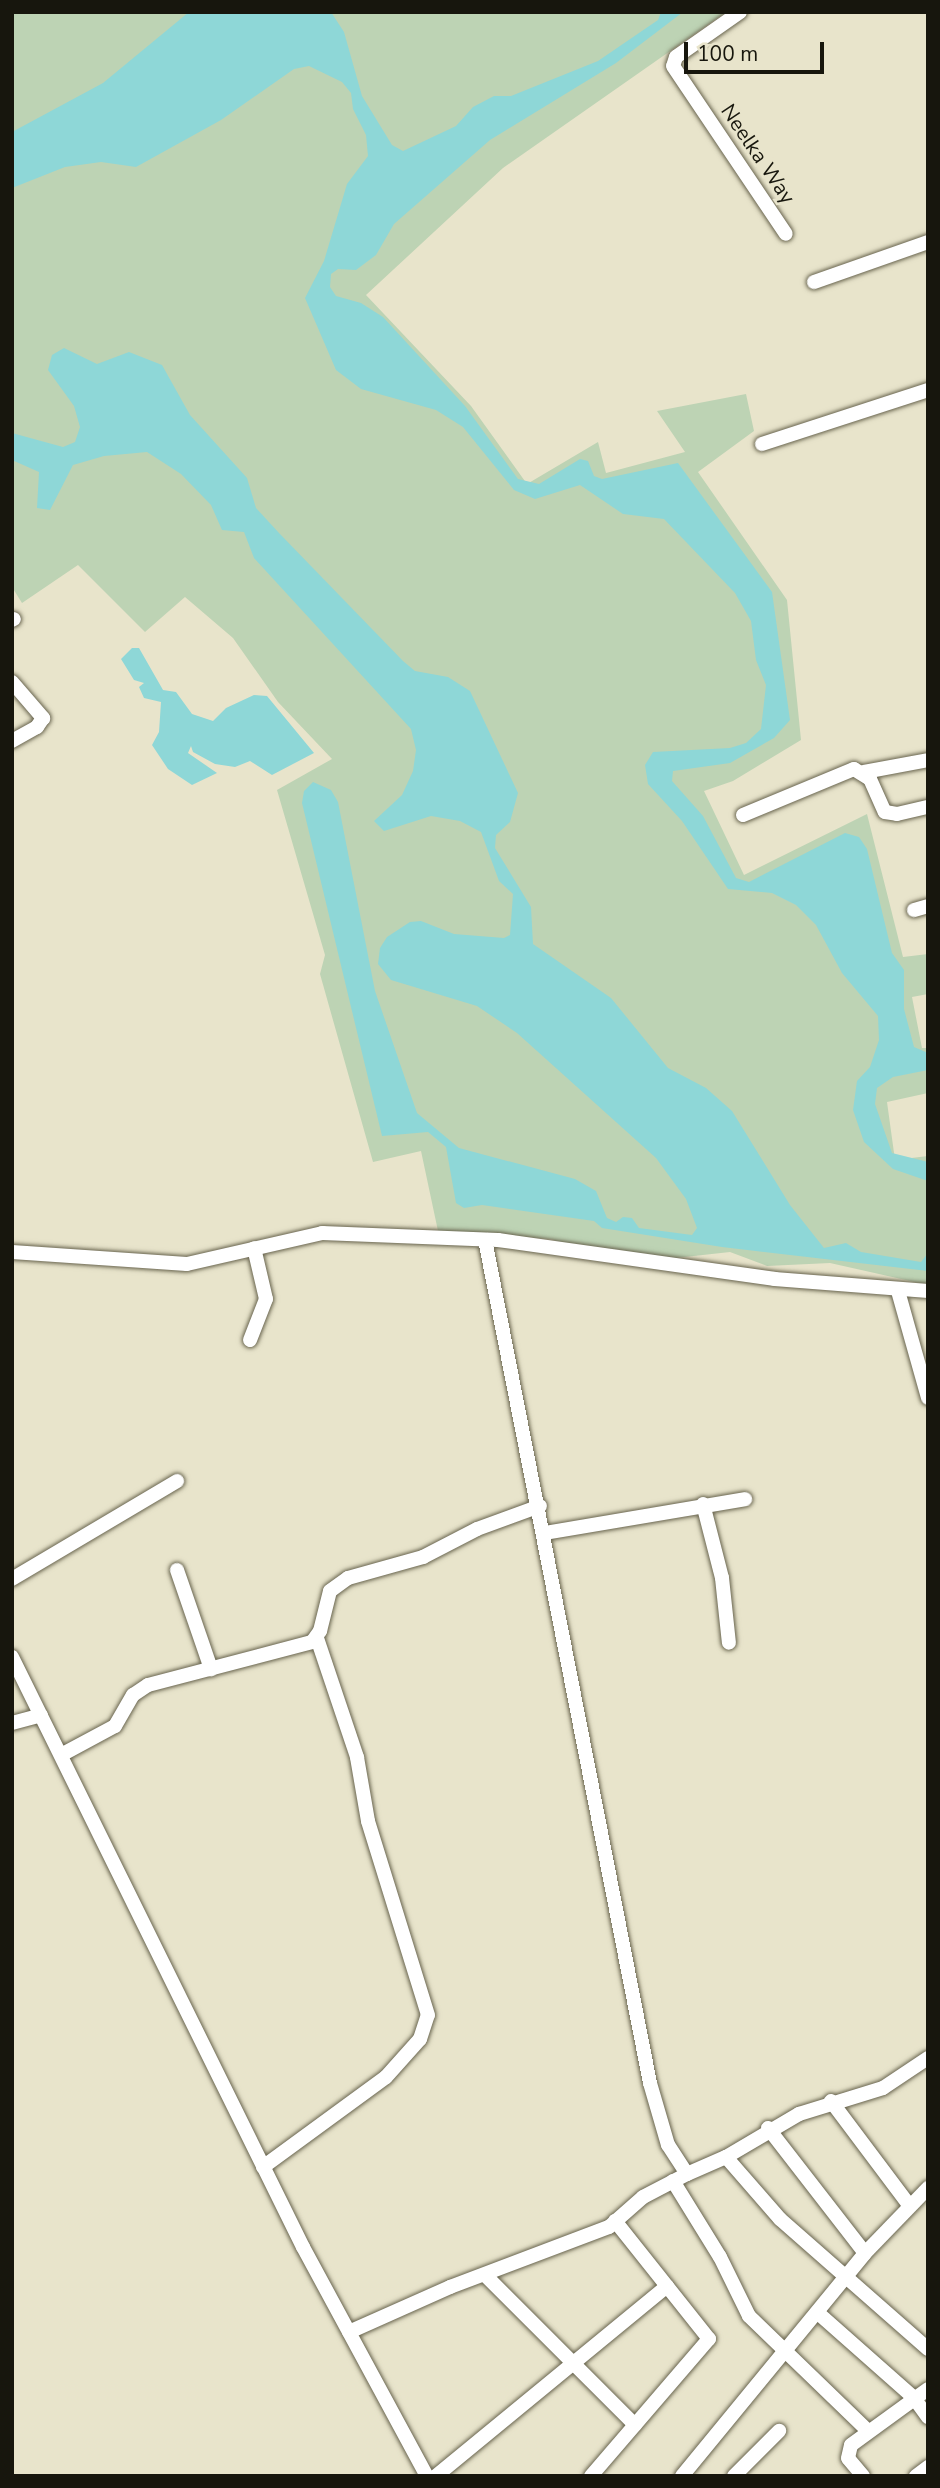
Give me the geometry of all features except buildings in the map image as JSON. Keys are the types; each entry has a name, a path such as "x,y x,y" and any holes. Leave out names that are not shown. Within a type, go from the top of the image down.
{"street":[{"name":"Neelka Way","path":"740,12 676,57 673,66 786,234"},
{"path":"814,282 928,242"},
{"path":"762,444 928,390"},
{"path":"12,682 43,718 37,727 12,741"},
{"path":"743,815 854,769 864,772 928,760"},
{"path":"864,772 885,812 897,814 928,807"},
{"path":"12,1252 187,1264 322,1233 485,1240 898,1291 928,1291"},
{"path":"485,1240 540,1506 650,2083 668,2145 687,2174"},
{"path":"250,1340 266,1299 254,1248"},
{"path":"898,1291 928,1398"},
{"path":"12,1579 177,1481"},
{"path":"545,1533 703,1504 745,1499"},
{"path":"703,1504 722,1578 729,1643"},
{"path":"263,2167 386,2077 420,2039 428,2015 368,1821 357,1757 317,1638 336,1585 447,1548 477,1529 540,1506"},
{"path":"177,1570 211,1669"},
{"path":"61,1755 116,1726 140,1689 300,1647 317,1638"},
{"path":"12,1657 263,2167 427,2476"},
{"path":"12,1723 41,1715"},
{"path":"349,2332 615,2221 643,2197 726,2157 768,2129 831,2101 883,2088 928,2058"},
{"path":"831,2101 909,2205"},
{"path":"768,2129 865,2253"},
{"path":"726,2157 780,2219 845,2279 928,2349"},
{"path":"673,2181 720,2257 749,2316 866,2430"},
{"path":"682,2476 865,2253 928,2188"},
{"path":"590,2476 709,2340 615,2221"},
{"path":"485,2274 635,2425"},
{"path":"436,2476 667,2286"},
{"path":"818,2313 914,2398 928,2417"},
{"path":"863,2476 848,2458 849,2450 866,2430 928,2389"},
{"path":"734,2476 779,2431"},
{"path":"916,2476 928,2467"}],"green space":[{"path":"12,12 726,12 503,168 366,295 471,406 527,484 598,442 606,473 685,452 657,411 746,394 754,431 698,472 787,600 801,740 733,781 704,791 744,875 867,814 903,957 928,954 928,994 912,997 922,1048 928,1048 928,1093 887,1102 895,1160 928,1156 928,1285 830,1263 767,1266 730,1252 621,1264 551,1239 438,1231 421,1151 373,1162 320,974 325,955 277,790 332,759 278,702 233,638 185,597 145,632 78,565 22,603 12,587"}],"water":[{"path":"189,12 331,12 344,32 362,96 392,145 403,151 456,126 473,107 494,96 511,96 598,61 658,20 661,12 683,12 616,63 490,140 394,224 376,255 356,270 338,269 331,274 330,287 336,296 361,303 383,317 465,406 518,479 539,484 580,459 588,461 594,476 602,479 678,463 772,592 790,720 774,738 730,763 673,771 672,781 703,816 736,878 749,882 845,833 859,837 867,849 892,953 904,970 904,1009 914,1047 928,1053 928,1070 893,1077 877,1088 875,1104 892,1153 928,1162 928,1181 893,1169 864,1142 853,1110 857,1081 870,1067 879,1040 878,1016 842,973 816,925 796,905 772,893 728,889 682,821 648,784 645,765 653,752 730,748 746,743 761,729 766,685 756,660 751,621 735,593 664,519 623,514 580,485 535,499 514,490 463,427 436,410 361,389 336,370 305,298 324,261 347,184 368,156 366,135 353,109 351,93 342,82 309,66 294,69 221,120 136,167 101,162 65,167 12,188 12,132 103,83"},
{"path":"64,348 97,364 129,352 162,365 190,415 247,478 256,508 279,533 415,671 448,677 470,691 518,793 510,822 496,835 495,848 531,907 533,944 611,998 668,1068 706,1088 732,1111 790,1205 824,1248 846,1243 861,1252 921,1262 928,1253 928,1271 722,1247 602,1228 594,1221 482,1205 464,1208 456,1203 446,1147 428,1132 382,1136 302,803 304,791 313,782 331,790 338,802 375,991 417,1113 459,1148 575,1179 596,1191 607,1218 616,1222 623,1217 632,1218 639,1228 692,1235 697,1228 686,1199 656,1158 517,1033 477,1006 391,980 378,964 380,948 387,937 410,922 421,921 454,934 504,938 510,935 513,894 499,881 481,832 460,821 431,816 384,831 374,821 402,795 413,771 416,750 411,729 254,558 244,532 222,530 211,505 181,474 147,452 104,456 73,465 50,510 37,508 39,472 12,460 12,433 63,447 75,442 80,427 74,406 48,370 52,355"},
{"path":"132,648 139,648 163,690 176,692 192,714 213,721 226,708 254,695 267,696 314,753 272,775 250,761 235,767 215,764 193,752 191,746 188,753 217,773 192,785 168,769 152,745 159,732 161,702 144,698 139,687 144,683 134,680 121,659"}]}
